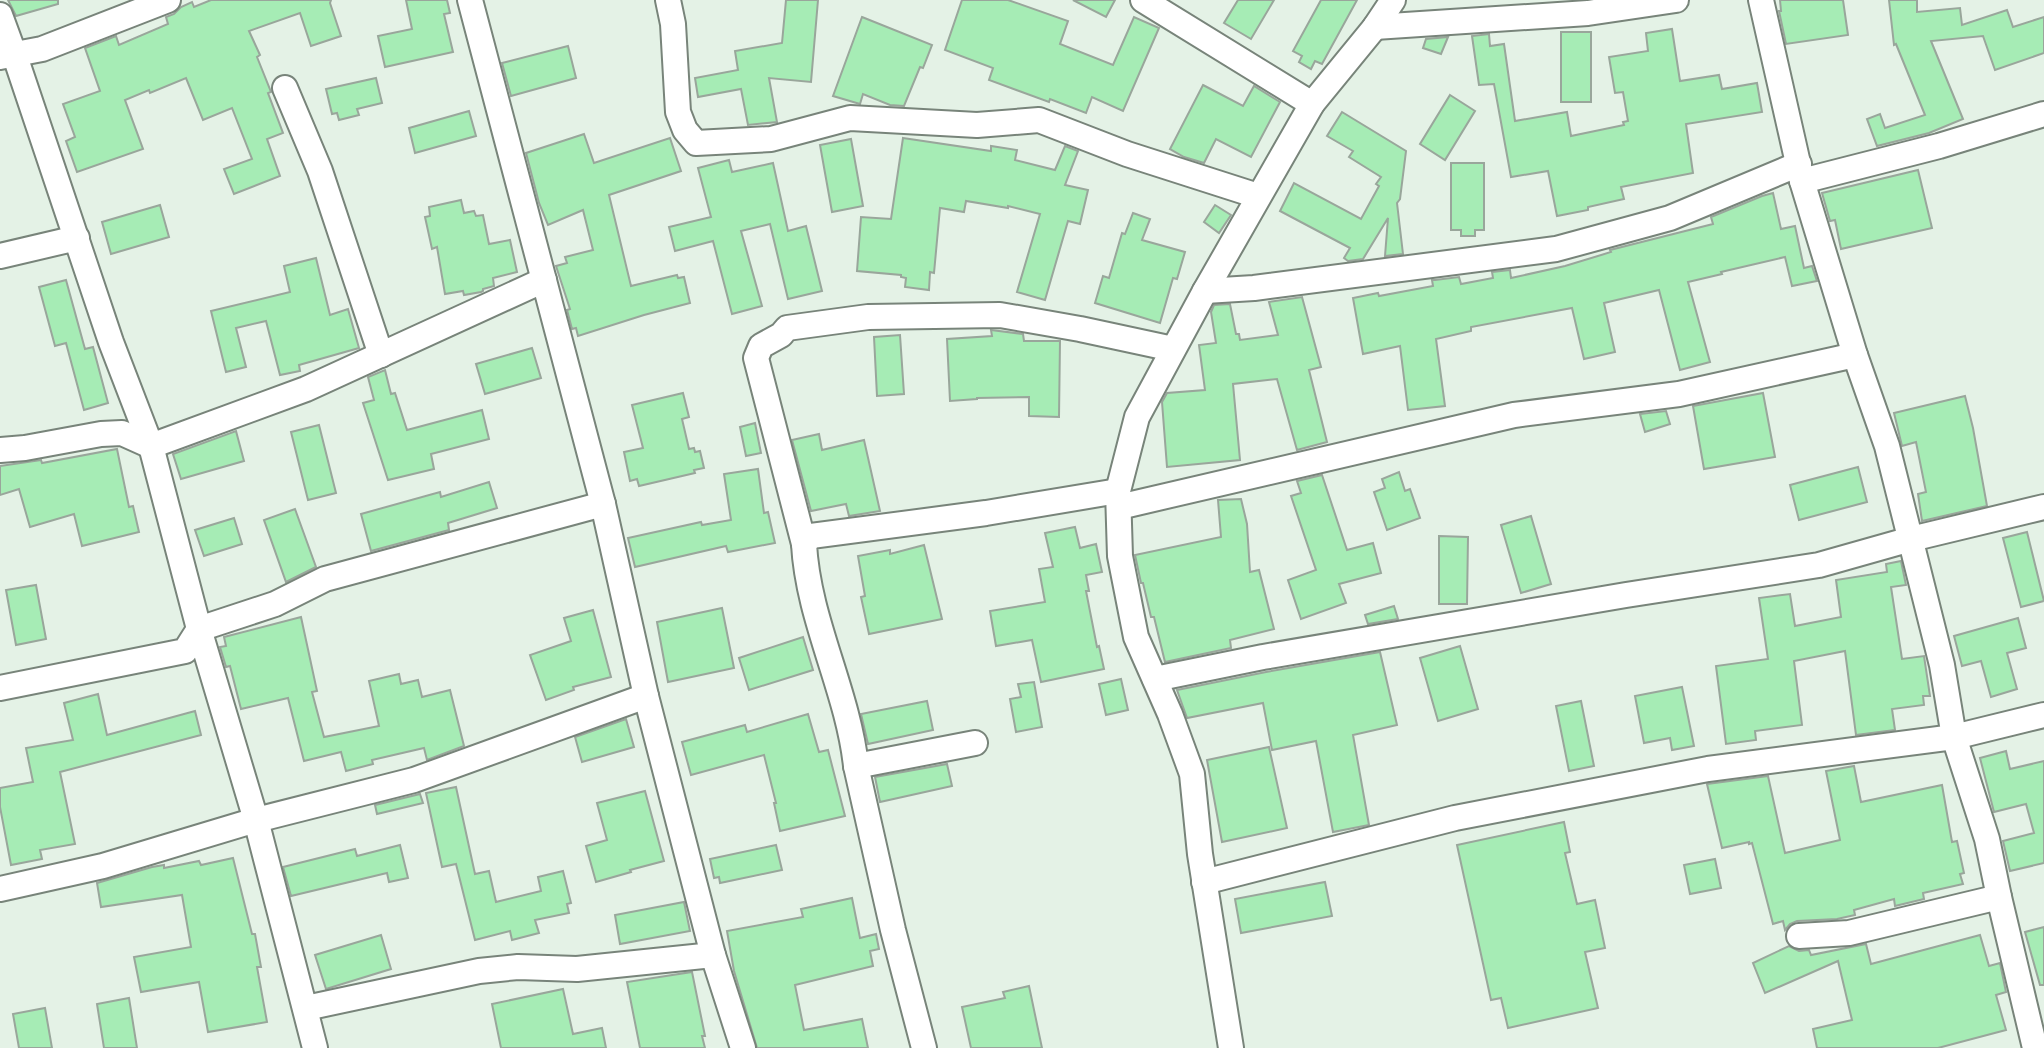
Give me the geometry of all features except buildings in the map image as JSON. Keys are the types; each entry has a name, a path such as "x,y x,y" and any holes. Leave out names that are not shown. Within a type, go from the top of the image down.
{"street":[{"path":"8,56 42,49 168,0"},
{"path":"470,0 603,504 646,696 713,955 743,1048"},
{"path":"668,0 673,24 678,112 685,130 696,143 771,139 850,118 977,125 1039,120 1127,154 1258,196"},
{"path":"1143,0 1312,104"},
{"path":"1230,1048 1204,882 1192,774 1170,714 1136,637 1120,556 1118,499 1137,417 1173,349 1312,104 1375,27 1393,0"},
{"path":"1375,27 1588,13 1676,0"},
{"path":"1761,0 1801,173 1855,355 1887,446 1942,665 1954,737 1987,839 1998,897 2035,1048"},
{"path":"0,15 8,56 77,238 111,342 151,446 199,628 256,820 315,1048"},
{"path":"285,88 320,171 381,355"},
{"path":"1205,291 1254,288 1556,249 1670,218 1801,173 1939,146 2044,114"},
{"path":"0,256 77,238"},
{"path":"0,450 122,433 151,446 306,389 544,280"},
{"path":"924,1048 893,930 856,766 853,738 816,612 805,562 804,544 756,358 761,346 781,335 787,328 868,317 1000,315 1173,349"},
{"path":"804,544 811,536 1118,499 1514,415 1679,394 1855,355"},
{"path":"0,688 185,652 199,628 275,604 326,579 603,504"},
{"path":"1155,679 1276,654 1819,565 1911,539 2044,507"},
{"path":"0,889 103,866 256,820 414,780 646,696"},
{"path":"1204,882 1455,818 1708,769 1954,737 2044,715"},
{"path":"856,766 975,743"},
{"path":"1799,936 1849,933 1998,897"},
{"path":"306,1008 479,971 517,967 577,969 713,955"}]}
